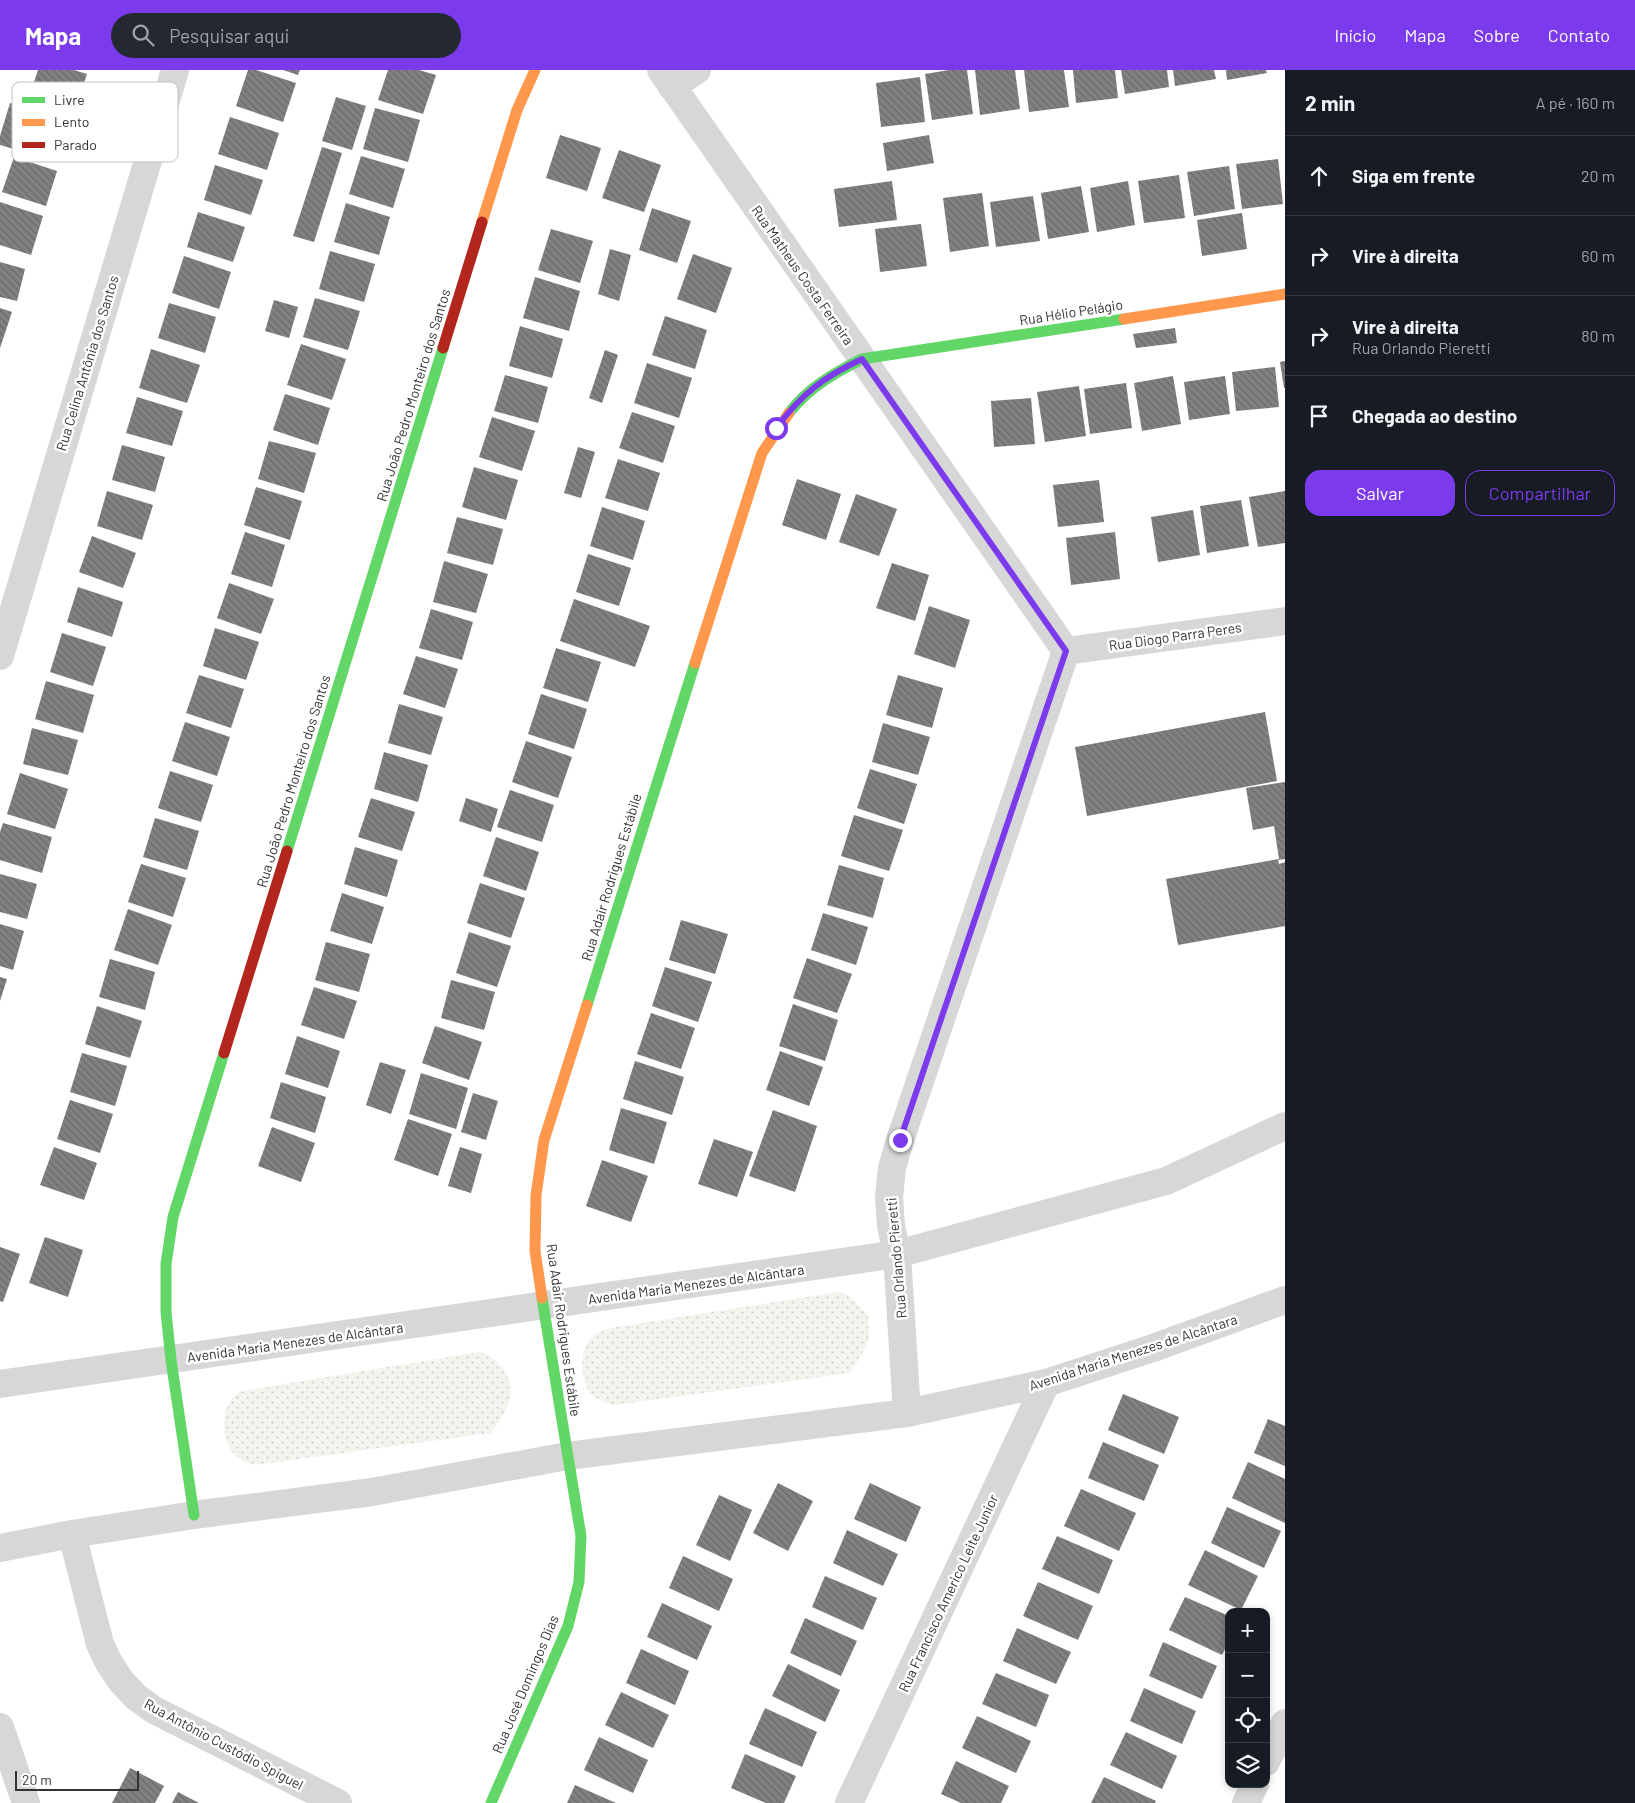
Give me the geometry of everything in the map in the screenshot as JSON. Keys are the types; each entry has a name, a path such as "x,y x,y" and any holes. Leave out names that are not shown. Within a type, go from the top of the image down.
{"street":[{"name":"Rua Celina Antônia dos Santos","path":"171,82 175,70"},
{"name":"Rua João Pedro Monteiro dos Santos","path":"194,1515 171,1360 166,1312 166,1264 174,1217 517,110 535,70"},
{"path":"666,79 697,70"},
{"name":"Rua Matheus Costa Ferreira","path":"666,79 1066,651"},
{"name":"Rua Celina Antônia dos Santos","path":"0,656 148,162"},
{"name":"Rua Hélio Pelágio","path":"862,359 1285,294"},
{"name":"Rua Adair Rodrigues Estábile","path":"567,1456 536,1251 536,1204 544,1140 762,452 776,428 793,406 813,387 837,371 862,359"},
{"name":"Rua Diogo Parra Peres","path":"1066,651 1285,621"},
{"name":"Rua Orlando Pieretti","path":"907,1414 897,1254 891,1226 889,1197 892,1168 1066,651"},
{"name":"Avenida Maria Menezes de Alcântara","path":"0,1384 897,1254 1166,1181 1285,1126"},
{"name":"Avenida Maria Menezes de Alcântara","path":"0,1548 72,1534 194,1515 372,1492 567,1456 907,1414 1046,1383 1153,1348 1285,1300"},
{"name":"Rua Francisco Americo Leite Junior","path":"849,1803 1046,1383"},
{"name":"Rua José Domingos Dias","path":"491,1803 568,1626 579,1582 581,1536 567,1456"},
{"name":"Rua Antônio Custódio Spiguel","path":"72,1534 100,1644 121,1681 136,1697 154,1710 338,1803"},
{"path":"1270,1754 1285,1723"},
{"path":"0,1727 26,1803"},
{"path":"1246,1803 1253,1788"}],"shaded area":[{"path":"838,1292 847,1294 868,1315 869,1335 867,1345 850,1373 614,1405 592,1395 585,1383 582,1367 586,1345 592,1337 602,1331"},
{"path":"479,1352 488,1355 497,1362 506,1373 510,1382 510,1399 491,1433 255,1465 236,1456 227,1442 224,1426 226,1411 234,1397 242,1391"}],"building":[{"path":"38,70 74,70 87,74 84,82 34,82"},
{"path":"248,70 256,70 296,83 283,122 236,106"},
{"path":"283,70 300,70 298,75"},
{"path":"388,70 419,70 436,75 423,114 378,100"},
{"path":"949,70 967,70 973,114 932,120 925,74"},
{"path":"975,70 1015,70 1020,109 980,115"},
{"path":"1024,70 1064,70 1069,107 1029,112"},
{"path":"1073,70 1115,70 1118,98 1076,103"},
{"path":"1121,70 1167,70 1169,87 1125,94"},
{"path":"1173,70 1214,70 1216,79 1175,86"},
{"path":"1226,70 1266,70 1267,73 1227,80"},
{"path":"920,77 925,122 881,127 876,83"},
{"path":"336,97 366,106 352,150 322,141"},
{"path":"10,103 12,104 12,149 0,145 0,136"},
{"path":"375,108 420,120 408,162 363,149"},
{"path":"230,117 279,133 267,170 218,154"},
{"path":"560,135 601,148 587,191 546,178"},
{"path":"929,135 934,163 887,171 883,143"},
{"path":"322,147 342,153 314,242 293,236"},
{"path":"619,150 661,165 644,212 602,198"},
{"path":"361,156 405,169 393,208 349,194"},
{"path":"1278,159 1283,204 1242,209 1236,164"},
{"path":"12,162 29,162 57,171 46,206 2,192"},
{"path":"215,165 263,180 251,215 204,200"},
{"path":"1229,166 1235,209 1194,216 1187,172"},
{"path":"1179,175 1185,218 1144,223 1138,181"},
{"path":"892,181 897,220 839,227 834,189"},
{"path":"1128,181 1135,225 1097,232 1090,188"},
{"path":"1081,186 1089,232 1048,239 1041,193"},
{"path":"982,193 989,246 950,252 943,198"},
{"path":"1033,196 1040,241 996,247 990,202"},
{"path":"0,202 43,216 31,255 0,245"},
{"path":"346,203 390,217 379,255 334,242"},
{"path":"652,208 691,221 677,263 639,250"},
{"path":"198,212 245,227 233,262 187,247"},
{"path":"1242,213 1247,249 1202,256 1197,220"},
{"path":"921,224 927,266 880,272 875,229"},
{"path":"551,229 593,241 580,283 538,270"},
{"path":"610,249 631,255 619,301 598,294"},
{"path":"330,251 375,264 364,302 319,289"},
{"path":"693,254 732,268 716,313 677,299"},
{"path":"184,256 231,272 219,309 172,293"},
{"path":"0,262 25,269 17,301 0,297"},
{"path":"535,277 580,291 569,331 523,318"},
{"path":"315,298 360,311 348,350 303,337"},
{"path":"274,300 298,307 289,338 265,331"},
{"path":"169,303 216,317 205,353 158,338"},
{"path":"0,308 12,312 0,348"},
{"path":"665,316 707,330 695,369 652,355"},
{"path":"520,326 563,339 552,378 509,366"},
{"path":"1175,328 1177,343 1136,348 1133,334"},
{"path":"301,344 346,359 332,400 287,385"},
{"path":"151,349 200,365 187,403 139,388"},
{"path":"605,350 618,355 602,403 589,398"},
{"path":"1285,361 1285,388 1284,388 1280,362"},
{"path":"647,363 692,378 679,418 634,403"},
{"path":"1275,367 1279,407 1236,411 1232,372"},
{"path":"505,375 548,387 538,423 494,411"},
{"path":"1173,376 1181,424 1142,431 1134,383"},
{"path":"1225,376 1230,414 1189,420 1184,382"},
{"path":"1126,383 1132,428 1090,434 1084,389"},
{"path":"1079,386 1086,436 1045,442 1037,392"},
{"path":"285,394 330,408 318,445 273,430"},
{"path":"137,397 183,411 172,446 126,433"},
{"path":"1031,398 1035,444 994,447 991,401"},
{"path":"632,412 675,426 663,463 619,448"},
{"path":"492,417 535,431 522,471 479,457"},
{"path":"269,441 316,453 304,493 258,479"},
{"path":"122,445 165,457 155,492 112,480"},
{"path":"578,447 595,452 581,498 564,493"},
{"path":"618,459 660,473 648,511 605,498"},
{"path":"474,467 518,480 506,520 462,507"},
{"path":"797,479 841,494 826,540 782,525"},
{"path":"1099,480 1104,522 1058,527 1053,485"},
{"path":"256,487 302,501 290,540 244,525"},
{"path":"107,491 153,505 142,540 97,526"},
{"path":"1285,491 1285,543 1258,547 1249,497"},
{"path":"856,494 897,509 879,556 839,542"},
{"path":"1241,500 1249,546 1207,553 1200,506"},
{"path":"602,507 645,521 633,560 590,546"},
{"path":"1193,510 1200,555 1158,562 1151,517"},
{"path":"457,517 503,529 493,565 447,553"},
{"path":"245,532 285,545 272,587 231,574"},
{"path":"1115,532 1120,579 1071,585 1066,538"},
{"path":"92,536 136,553 123,588 79,572"},
{"path":"588,554 631,568 619,606 576,592"},
{"path":"444,561 488,574 476,613 433,602"},
{"path":"892,563 929,575 915,621 876,608"},
{"path":"229,583 274,599 261,634 217,618"},
{"path":"78,587 123,602 112,637 67,622"},
{"path":"574,599 650,626 635,667 560,641"},
{"path":"929,606 970,620 955,668 914,654"},
{"path":"431,609 473,622 462,660 419,648"},
{"path":"215,628 259,642 246,680 203,666"},
{"path":"62,633 106,647 93,686 50,672"},
{"path":"556,648 601,662 588,702 543,688"},
{"path":"416,656 458,669 445,708 403,694"},
{"path":"199,675 244,689 231,728 186,713"},
{"path":"898,675 943,688 932,728 886,715"},
{"path":"46,681 94,695 83,733 35,719"},
{"path":"541,694 587,709 574,749 528,734"},
{"path":"399,704 443,717 431,755 388,743"},
{"path":"1265,712 1277,781 1087,816 1075,747"},
{"path":"185,722 230,737 217,776 172,761"},
{"path":"883,723 930,737 918,775 872,762"},
{"path":"32,728 78,740 68,775 23,764"},
{"path":"526,741 572,757 558,798 512,782"},
{"path":"384,752 428,765 418,802 374,789"},
{"path":"870,769 917,784 904,824 857,808"},
{"path":"170,771 213,785 201,822 158,808"},
{"path":"20,773 68,789 55,829 7,814"},
{"path":"1285,782 1285,859 1278,860 1279,864 1285,862 1285,926 1178,945 1166,879 1279,859 1274,826 1253,830 1246,788"},
{"path":"510,790 554,805 542,842 497,827"},
{"path":"371,798 415,812 402,851 358,837"},
{"path":"466,798 498,809 491,832 459,821"},
{"path":"854,815 903,830 889,871 841,856"},
{"path":"155,818 199,831 187,870 143,857"},
{"path":"3,823 52,837 42,873 0,860 0,832"},
{"path":"496,837 539,852 526,891 483,876"},
{"path":"355,847 398,860 387,897 344,884"},
{"path":"141,864 186,878 173,917 128,902"},
{"path":"839,865 884,878 873,918 827,905"},
{"path":"0,874 37,884 27,919 0,912"},
{"path":"480,883 525,898 511,938 467,923"},
{"path":"342,893 384,907 372,944 330,931"},
{"path":"128,909 172,925 158,965 114,950"},
{"path":"823,913 868,927 856,965 811,950"},
{"path":"681,920 728,934 715,974 669,960"},
{"path":"0,924 24,931 13,970 0,966"},
{"path":"469,932 511,946 497,987 456,973"},
{"path":"326,942 370,954 359,992 315,980"},
{"path":"807,958 852,974 837,1013 793,998"},
{"path":"110,959 155,972 145,1010 99,997"},
{"path":"665,967 712,982 698,1022 652,1006"},
{"path":"0,977 7,979 0,1001"},
{"path":"451,980 495,992 484,1030 441,1018"},
{"path":"314,987 357,1001 344,1039 301,1025"},
{"path":"793,1004 838,1020 825,1061 779,1046"},
{"path":"97,1006 142,1021 130,1058 85,1044"},
{"path":"651,1013 695,1028 681,1069 637,1054"},
{"path":"435,1026 482,1042 469,1080 422,1063"},
{"path":"297,1036 340,1051 328,1088 285,1074"},
{"path":"780,1051 823,1067 809,1106 766,1090"},
{"path":"82,1053 127,1066 115,1106 70,1092"},
{"path":"635,1061 684,1077 672,1115 623,1099"},
{"path":"380,1062 406,1070 391,1114 366,1105"},
{"path":"421,1073 468,1088 456,1129 409,1114"},
{"path":"281,1082 326,1097 315,1133 270,1118"},
{"path":"473,1093 498,1101 486,1140 461,1132"},
{"path":"70,1100 113,1114 100,1153 57,1139"},
{"path":"621,1108 667,1122 654,1164 609,1150"},
{"path":"773,1110 817,1126 795,1192 749,1176"},
{"path":"408,1119 452,1134 438,1176 394,1160"},
{"path":"272,1127 315,1143 301,1182 258,1166"},
{"path":"714,1139 753,1152 737,1197 698,1184"},
{"path":"54,1147 97,1163 84,1200 40,1185"},
{"path":"460,1147 482,1154 471,1193 448,1186"},
{"path":"602,1160 648,1176 631,1222 586,1206"},
{"path":"45,1237 83,1250 68,1297 29,1283"},
{"path":"0,1247 20,1254 3,1302 0,1301"},
{"path":"1123,1394 1179,1417 1164,1454 1108,1430"},
{"path":"1268,1419 1285,1426 1285,1466 1254,1453"},
{"path":"1103,1442 1159,1465 1144,1501 1088,1478"},
{"path":"1248,1462 1285,1479 1285,1523 1232,1498"},
{"path":"778,1483 813,1501 788,1551 753,1533"},
{"path":"870,1483 921,1507 906,1542 854,1519"},
{"path":"1081,1489 1136,1513 1119,1551 1064,1526"},
{"path":"719,1495 752,1510 730,1561 696,1545"},
{"path":"1227,1507 1281,1531 1264,1568 1211,1543"},
{"path":"847,1530 898,1554 883,1586 833,1563"},
{"path":"1057,1536 1113,1560 1099,1594 1042,1569"},
{"path":"1205,1550 1258,1576 1242,1608 1237,1608 1188,1585"},
{"path":"683,1556 733,1579 719,1611 669,1588"},
{"path":"825,1576 877,1598 863,1630 812,1607"},
{"path":"1038,1582 1093,1606 1078,1640 1023,1616"},
{"path":"1185,1597 1225,1614 1225,1649 1222,1655 1169,1630"},
{"path":"662,1603 712,1626 697,1660 647,1637"},
{"path":"805,1618 857,1641 841,1676 790,1653"},
{"path":"1017,1628 1071,1652 1056,1684 1003,1661"},
{"path":"1163,1642 1217,1666 1202,1699 1149,1676"},
{"path":"641,1649 689,1671 675,1705 626,1683"},
{"path":"788,1664 840,1690 825,1722 772,1696"},
{"path":"996,1673 1049,1695 1036,1727 982,1704"},
{"path":"1144,1688 1196,1711 1182,1744 1130,1721"},
{"path":"621,1692 669,1715 653,1748 605,1725"},
{"path":"765,1708 817,1732 802,1767 749,1744"},
{"path":"977,1716 1031,1741 1016,1773 962,1748"},
{"path":"1126,1732 1177,1756 1162,1789 1110,1765"},
{"path":"599,1737 648,1760 633,1793 584,1770"},
{"path":"745,1754 796,1776 784,1803 766,1803 731,1788"},
{"path":"956,1761 1009,1786 1001,1803 961,1803 941,1794"},
{"path":"130,1768 164,1786 155,1803 112,1803"},
{"path":"1104,1777 1156,1801 1155,1803 1091,1803"},
{"path":"575,1785 616,1803 567,1803"},
{"path":"178,1792 199,1803 172,1803"}],"traffic: fast":[{"path":"789,413 804,396 822,382 862,359 1124,319"},
{"path":"287,851 443,348"},
{"path":"587,1005 695,663"},
{"path":"194,1515 171,1360 166,1312 166,1264 173,1217 224,1053"},
{"path":"491,1803 568,1626 579,1582 581,1536 542,1298"}],"traffic: slow":[{"path":"482,222 517,110 535,70"},
{"path":"1124,319 1285,294"},
{"path":"695,663 762,453 789,413"},
{"path":"542,1298 535,1251 536,1195 544,1140 587,1005"}],"traffic: jam":[{"path":"443,348 482,222"},
{"path":"224,1053 287,851"}],"route":[{"path":"776,428 793,406 813,387 837,371 862,359 1066,651 900,1140"}]}
